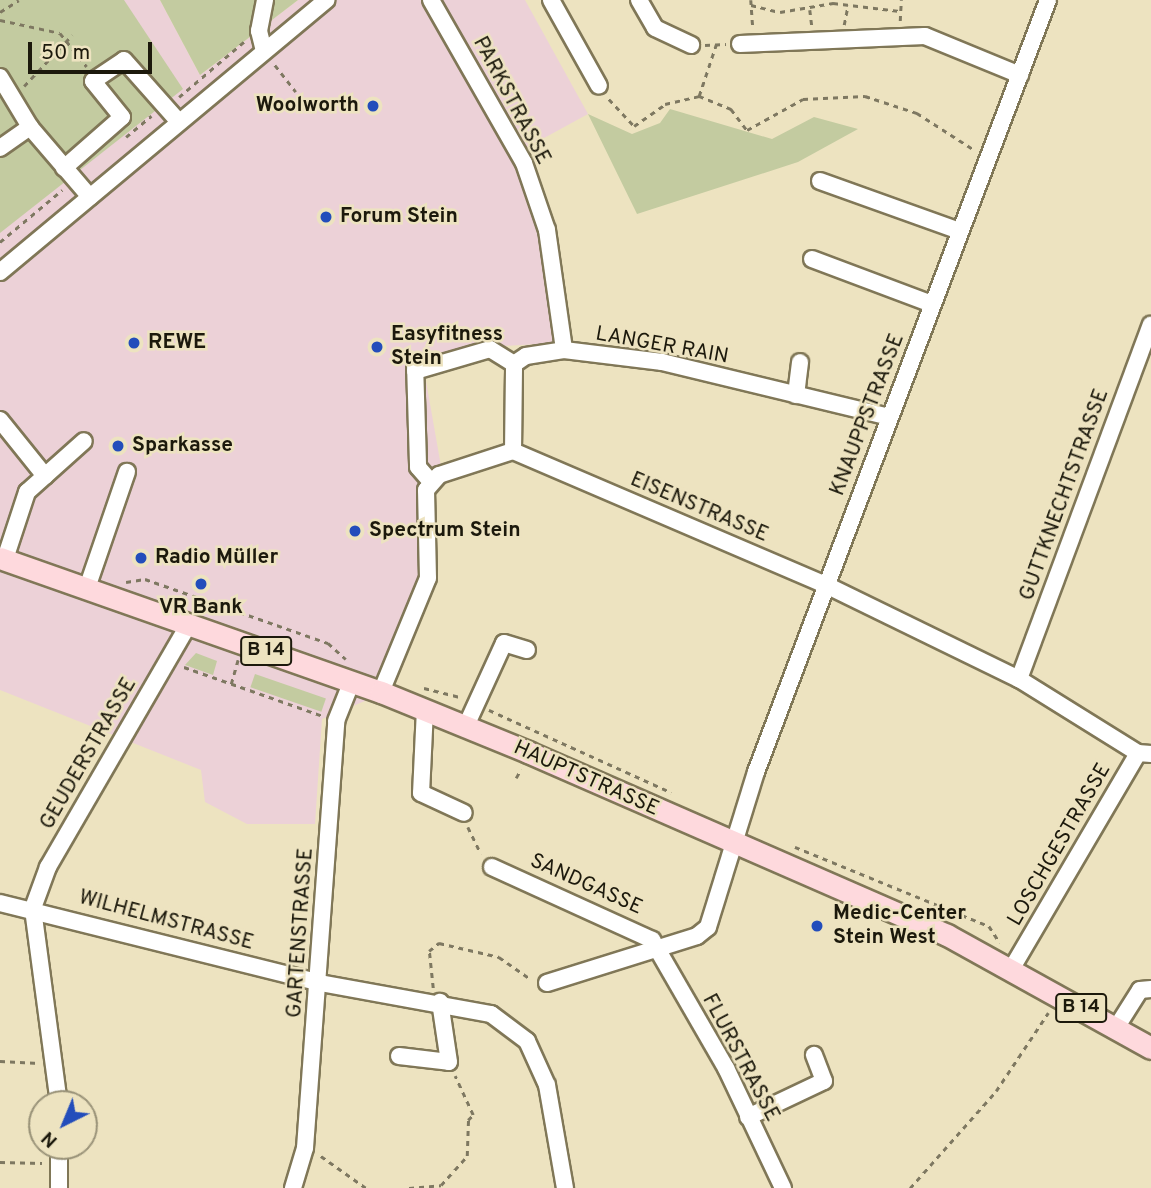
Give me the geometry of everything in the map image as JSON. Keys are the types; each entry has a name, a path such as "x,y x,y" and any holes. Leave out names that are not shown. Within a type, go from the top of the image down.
{"main road":[{"name":"HAUPTSTRASSE","path":"2,559 352,681 466,726 730,845 1015,962 1058,994 1151,1048"}],"street":[{"path":"264,51 260,28 265,0"},
{"path":"0,272 326,0"},
{"name":"PARKSTRASSE","path":"431,0 524,163 547,230 564,350"},
{"path":"551,0 598,86"},
{"path":"639,0 655,27 691,45"},
{"name":"KNAUPPSTRASSE","path":"547,983 657,950 708,927 732,864 730,845 1048,0"},
{"path":"747,44 925,36 1020,75"},
{"path":"69,174 121,117 93,81 124,60 179,122"},
{"path":"0,77 30,128 90,197"},
{"path":"0,148 30,128"},
{"path":"820,181 960,230"},
{"path":"812,259 932,304"},
{"name":"GUTTKNECHTSTRASSE","path":"1019,679 1151,325"},
{"path":"381,692 428,578 426,490 431,482 513,451 513,364 491,349 415,367 418,467 431,482"},
{"name":"LANGER RAIN","path":"513,364 526,356 564,350 662,362 889,417"},
{"path":"796,395 800,362"},
{"path":"0,420 45,476"},
{"path":"2,559 27,492 84,441"},
{"name":"EISENSTRASSE","path":"513,451 826,585 1019,679 1145,754"},
{"path":"87,588 127,472"},
{"name":"GEUDERSTRASSE","path":"33,908 48,867 189,624"},
{"path":"466,726 504,643 527,650"},
{"name":"GARTENSTRASSE","path":"293,1188 305,1148 320,983 336,721 352,681"},
{"path":"425,709 421,793 464,813"},
{"name":"LOSCHGESTRASSE","path":"1015,962 1145,754"},
{"name":"SANDGASSE","path":"492,867 625,923 657,950"},
{"name":"WILHELMSTRASSE","path":"0,902 33,908 320,983 437,1002 491,1014 527,1041 547,1085 565,1188"},
{"path":"33,908 56,1063 57,1090"},
{"name":"FLURSTRASSE","path":"657,950 748,1117 783,1188"},
{"path":"1116,1028 1140,990 1151,989"},
{"path":"399,1056 449,1062 437,1002"},
{"path":"748,1117 824,1081 814,1055"},
{"path":"59,1188 60,1160"}],"path":[{"path":"0,12 19,0"},
{"path":"901,0 901,37"},
{"path":"691,45 747,44 751,2 780,12 833,3 900,11"},
{"path":"0,20 66,39 86,67"},
{"path":"114,146 260,28"},
{"path":"10,94 35,78 72,35"},
{"path":"699,96 716,45"},
{"path":"285,78 296,92"},
{"path":"598,86 634,127 665,104 699,96 731,109 747,130 803,99 865,96 917,113 987,160"},
{"path":"0,242 69,174"},
{"path":"230,684 244,643"},
{"path":"168,662 336,721"},
{"path":"464,813 475,851 492,867"},
{"path":"786,848 806,848 989,926 1015,962"},
{"path":"437,1002 429,951 439,943 499,957 547,983"},
{"path":"910,1188 996,1091 1058,994"},
{"path":"0,1061 56,1063"},
{"path":"409,1188 440,1185 467,1156 468,1120 473,1115 449,1062"},
{"path":"305,1148 366,1188"},
{"path":"0,1162 60,1164"}],"shaded area":[{"path":"0,0 160,0 200,75 298,0 525,0 588,114 524,149 557,343 485,347 423,364 442,472 426,494 427,587 379,695 322,719 315,824 247,824 205,802 201,770 0,690"}],"green space":[{"path":"0,0 124,0 183,89 0,233"},
{"path":"160,0 298,0 200,75"},
{"path":"670,109 772,139 814,117 858,129 798,162 637,214 588,114 632,134 660,123"},
{"path":"196,653 217,661 213,675 185,665"},
{"path":"255,674 326,698 321,712 250,687"}],"place":[{"name":"Woolworth","path":"373,106"},
{"name":"Forum Stein","path":"326,217"},
{"name":"REWE","path":"134,343"},
{"name":"Easyfitness Stein","path":"377,347"},
{"name":"Sparkasse","path":"118,446"},
{"name":"Spectrum Stein","path":"355,531"},
{"name":"Radio Müller","path":"141,558"},
{"name":"VR Bank","path":"201,584"},
{"name":"Medic-Center Stein West","path":"817,926"}]}
